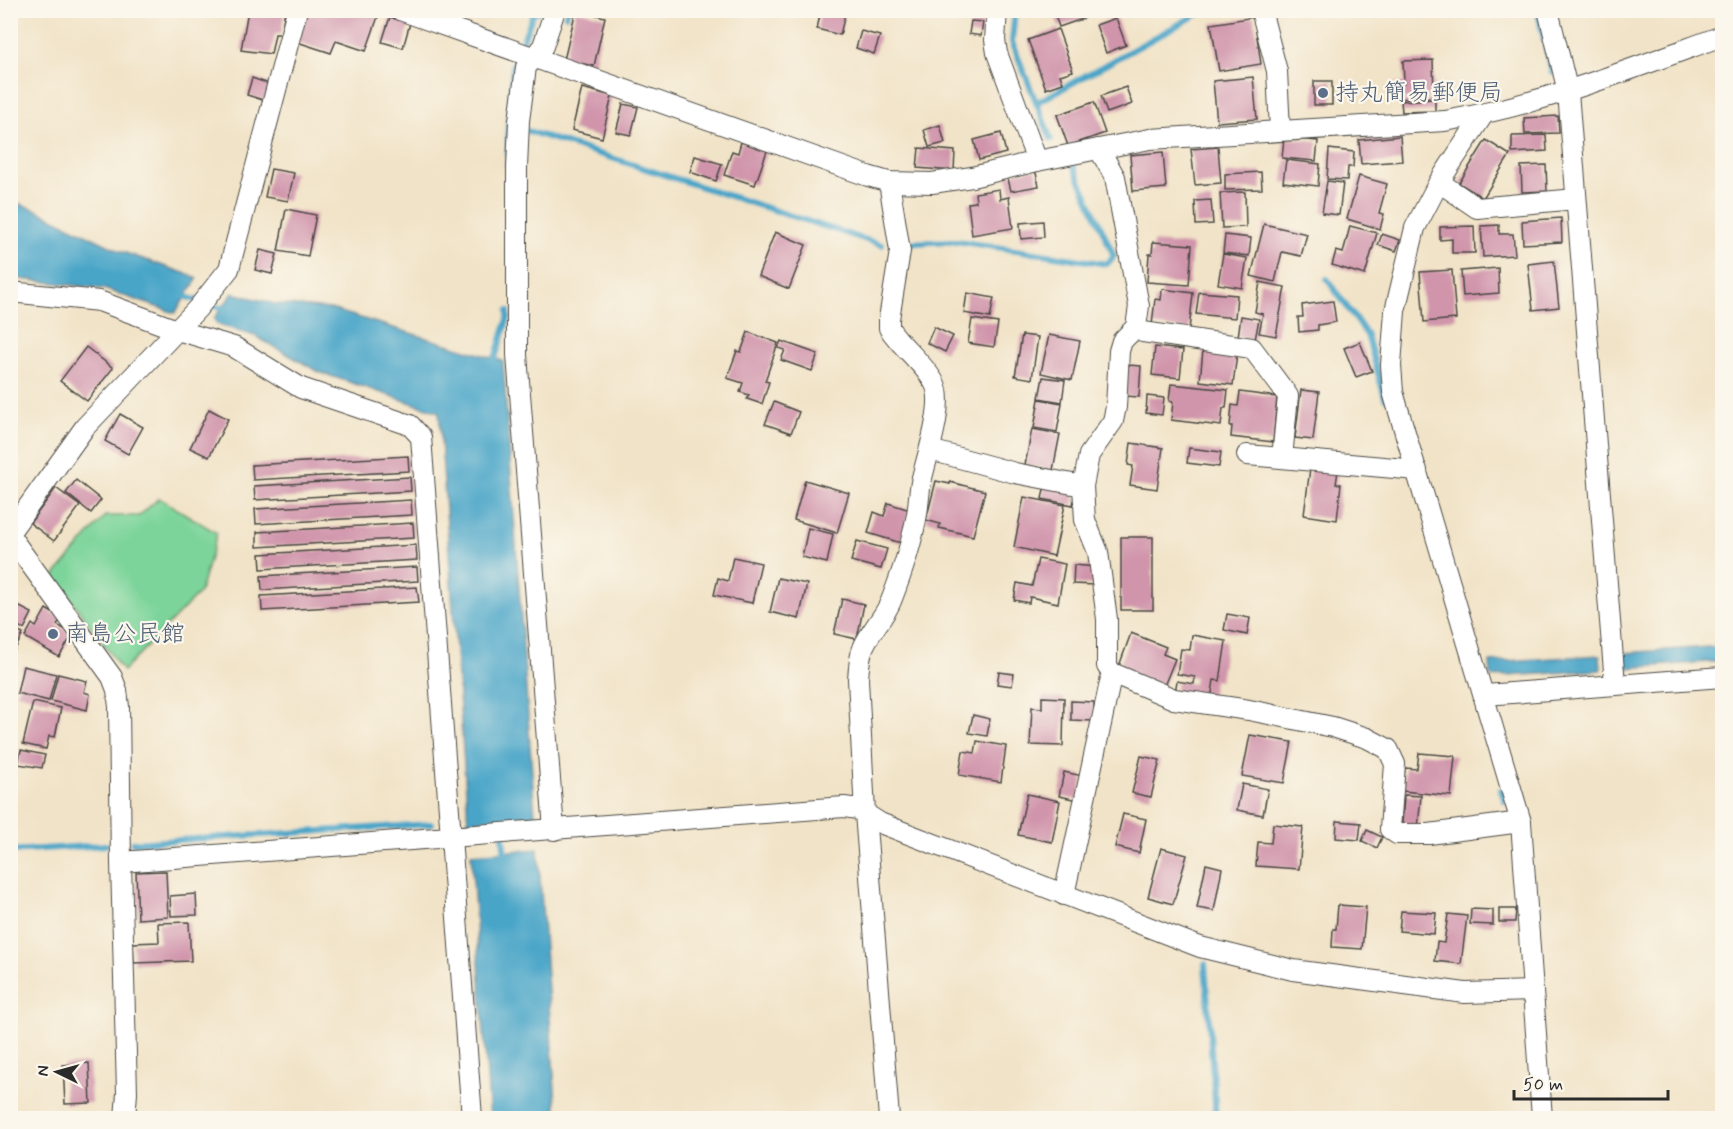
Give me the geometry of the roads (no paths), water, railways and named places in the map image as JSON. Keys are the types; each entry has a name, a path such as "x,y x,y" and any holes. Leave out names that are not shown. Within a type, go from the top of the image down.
{"street":[{"path":"125,1119 127,1093 117,690 111,677 10,534 85,427 203,302 229,269 297,10"},
{"path":"399,10 673,109 889,182 932,183 972,177 1037,161 1150,139 1445,121 1483,115 1568,92 1722,36"},
{"path":"554,830 518,355 517,168 519,121 526,68 543,46 555,10"},
{"path":"998,10 995,40 997,53 1037,161"},
{"path":"1261,10 1277,71 1280,130"},
{"path":"1548,10 1568,92 1615,684"},
{"path":"1483,115 1440,182 1415,228 1395,311 1391,365 1393,392 1521,822 1542,1119"},
{"path":"1099,149 1115,177 1140,306 1136,327 1122,341 1119,351 1113,421 1089,456 1083,486 1085,520 1098,552 1107,619 1107,666 1112,674 1174,699 1249,710 1334,727 1367,738 1388,749 1395,764 1390,829 1397,834 1429,834 1521,822"},
{"path":"889,182 900,251 889,328 936,386 938,399 930,450 921,479 917,514 907,554 891,602 864,646 859,659 865,813 889,1119"},
{"path":"1440,182 1477,208 1576,199"},
{"path":"10,292 99,301 177,330 234,347 301,388 410,425 421,437 472,1119"},
{"path":"1136,327 1143,332 1252,348 1288,396 1282,458"},
{"path":"930,450 1015,473 1083,486"},
{"path":"1247,455 1417,470"},
{"path":"1064,895 1112,674"},
{"path":"1485,695 1722,677"},
{"path":"121,862 844,807 858,809 880,823 1200,946 1293,970 1466,993 1533,991"}],"water":[{"path":"11,201 34,209 120,251 198,278 175,313 104,289 21,279 11,275"},
{"path":"233,293 275,304 331,309 503,361 535,816 468,821 439,412 319,372 255,336 217,324 214,318"},
{"path":"1722,646 1722,661 1626,668 1625,653"},
{"path":"1600,655 1601,670 1491,677 1490,662"},
{"path":"538,849 557,1118 490,1118 471,854"}],"waterway":[{"path":"566,15 568,10"},
{"path":"1015,10 1012,42 1051,139"},
{"path":"1036,103 1205,10"},
{"path":"1537,10 1552,72"},
{"path":"522,42 534,12 544,11"},
{"path":"508,165 508,128 513,64"},
{"path":"528,131 882,245"},
{"path":"909,243 956,241 1107,264 1114,256 1073,165"},
{"path":"1327,279 1367,335 1385,398"},
{"path":"180,295 227,310"},
{"path":"495,358 508,318 508,311"},
{"path":"1501,790 1505,801"},
{"path":"501,813 505,859"},
{"path":"133,843 431,824"},
{"path":"10,851 106,845"},
{"path":"1205,964 1216,1118"}],"place":[{"name":"持丸簡易郵便局","path":"1323,93"},
{"name":"南島公民館","path":"53,634"}]}
